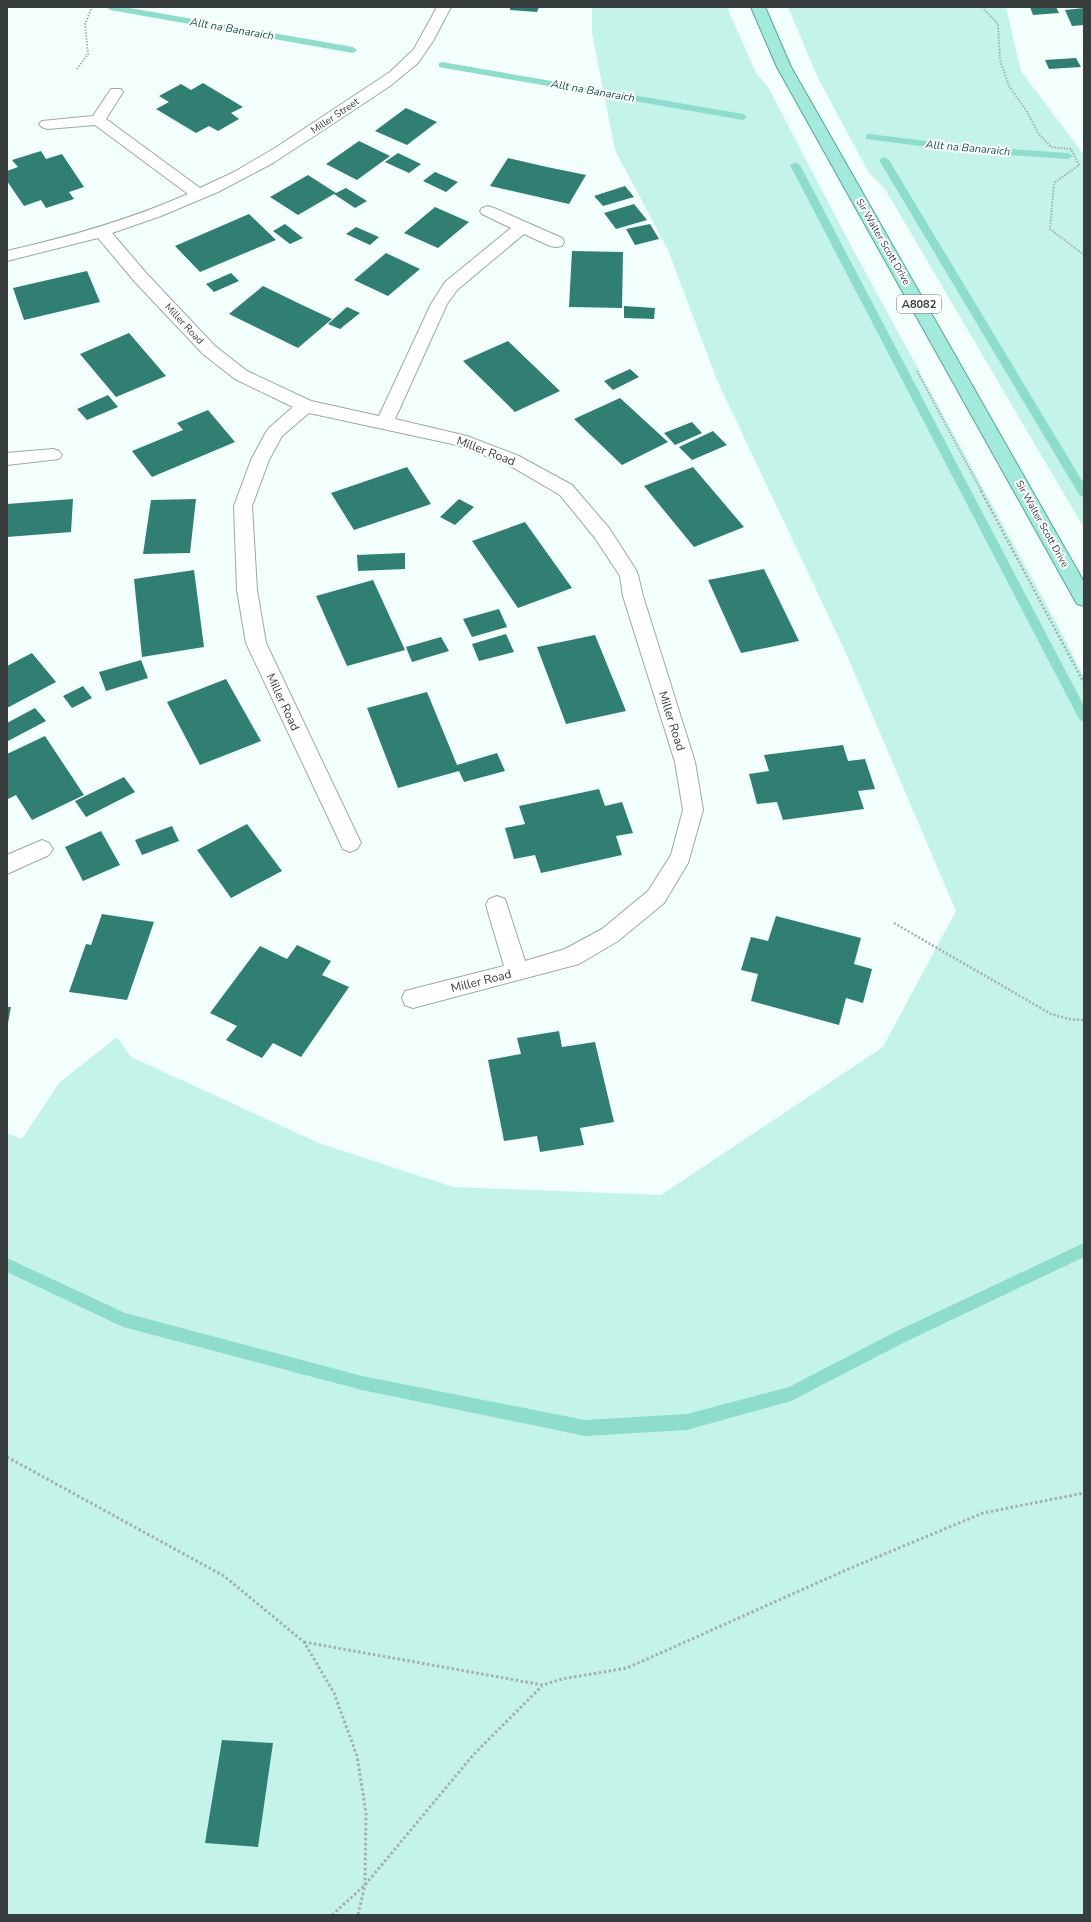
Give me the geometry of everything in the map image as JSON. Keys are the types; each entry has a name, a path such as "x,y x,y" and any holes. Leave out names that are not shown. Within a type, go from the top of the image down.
{"main road":[{"name":"Sir Walter Scott Drive","path":"758,7 784,67 1084,599"}],"street":[{"name":"Miller Street","path":"7,256 102,231 148,216 199,195 240,175 293,144 390,79 419,52 444,7"},
{"path":"98,120 116,92"},
{"path":"47,124 98,120 199,195"},
{"path":"488,211 556,242"},
{"path":"385,422 439,304 451,286 522,227"},
{"name":"Miller Road","path":"102,231 142,278 208,350 241,375 306,406 385,422 461,440 513,460 566,490 602,533 629,575 633,596 685,762 692,810 680,857 656,897 610,935 571,957 413,998"},
{"name":"Miller Road","path":"306,406 276,432 260,460 243,506 247,590 256,643 350,843"},
{"path":"7,459 53,455"},
{"path":"7,865 42,850"},
{"path":"498,905 517,972"}],"path":[{"path":"77,69 88,54 85,24 92,7"},
{"path":"982,7 998,24 1000,60 1009,86 1026,110 1038,133 1051,147 1071,149 1079,165 1054,183 1050,229 1084,255"},
{"path":"894,923 1050,1014 1069,1019 1084,1020"},
{"path":"7,1457 224,1576 304,1642 334,1693 357,1756 366,1813 365,1885 358,1915"},
{"path":"332,1915 365,1885 474,1754 543,1685 562,1679 627,1668 846,1570 983,1513 1084,1493"},
{"path":"304,1642 543,1685"}],"green space":[{"path":"592,7 727,7 756,73 768,87 850,244 1056,622 1084,677 1084,1915 7,1915 7,1133 22,1139 59,1083 117,1037 131,1057 319,1143 453,1187 661,1195 883,1047 956,911 846,653 717,380 668,250 615,150 592,33"},
{"path":"788,7 1006,7 1021,71 1084,155 1084,528 885,189 869,173 818,78"}],"building":[{"path":"510,7 539,7 537,12 510,10"},
{"path":"1030,7 1056,7 1059,13 1033,15"},
{"path":"1084,8 1084,25 1072,26 1065,10"},
{"path":"1076,58 1081,67 1049,69 1045,60"},
{"path":"203,83 243,107 231,113 239,119 218,131 209,126 196,133 156,109 169,102 159,96 181,84 191,90"},
{"path":"406,108 437,122 407,145 375,131"},
{"path":"359,141 390,156 357,180 326,164"},
{"path":"41,151 46,159 62,154 84,187 69,192 74,199 46,208 41,200 24,206 7,181 7,171 18,167 12,160"},
{"path":"398,153 421,164 409,173 385,162"},
{"path":"508,158 586,175 569,204 490,186"},
{"path":"435,172 458,182 446,192 423,181"},
{"path":"308,175 336,193 346,188 367,201 355,208 334,194 298,215 270,197"},
{"path":"625,186 634,197 603,206 594,196"},
{"path":"634,204 647,220 616,229 604,213"},
{"path":"435,207 469,222 438,248 404,233"},
{"path":"249,214 276,240 200,272 175,246"},
{"path":"285,224 303,238 290,244 273,231"},
{"path":"650,224 659,239 635,245 626,229"},
{"path":"356,227 379,237 370,245 346,234"},
{"path":"572,251 623,252 622,308 569,307"},
{"path":"386,253 420,269 388,296 354,280"},
{"path":"87,271 100,302 24,320 13,288"},
{"path":"231,273 239,281 214,292 206,284"},
{"path":"263,286 332,319 298,348 229,314"},
{"path":"624,306 655,308 654,319 624,318"},
{"path":"347,307 360,313 340,329 328,324"},
{"path":"129,333 166,376 116,397 80,354"},
{"path":"508,341 560,391 515,412 463,361"},
{"path":"630,369 639,377 613,390 604,381"},
{"path":"108,395 118,407 87,420 77,409"},
{"path":"620,398 668,442 622,465 574,419"},
{"path":"208,410 235,442 152,477 132,451 183,430 177,423"},
{"path":"692,422 702,433 675,445 664,433"},
{"path":"713,431 727,445 692,460 679,447"},
{"path":"407,467 431,504 354,530 331,493"},
{"path":"693,467 744,527 694,547 644,486"},
{"path":"73,499 71,532 7,537 7,504"},
{"path":"196,499 190,553 143,554 151,500"},
{"path":"459,499 474,507 455,525 440,517"},
{"path":"525,522 572,588 518,608 472,541"},
{"path":"405,553 405,569 358,571 357,555"},
{"path":"764,569 799,641 741,653 708,580"},
{"path":"194,570 204,647 142,657 134,579"},
{"path":"373,580 405,650 347,666 316,596"},
{"path":"499,609 507,627 472,637 463,619"},
{"path":"506,634 514,652 479,661 472,644"},
{"path":"595,635 626,711 566,724 537,647"},
{"path":"441,637 449,651 412,662 406,647"},
{"path":"32,653 56,682 7,708 7,666"},
{"path":"141,660 148,678 106,691 99,672"},
{"path":"226,679 261,741 200,765 167,702"},
{"path":"83,686 92,698 72,708 63,696"},
{"path":"427,692 457,765 497,753 505,771 464,782 459,771 398,788 367,708"},
{"path":"35,708 46,721 8,741 7,723"},
{"path":"45,736 84,795 32,820 16,795 8,799 7,754"},
{"path":"843,745 848,761 865,759 875,789 858,791 864,809 783,820 777,802 757,804 749,774 769,771 764,755"},
{"path":"124,777 135,792 86,817 75,801"},
{"path":"599,789 605,806 622,802 633,833 616,836 622,855 541,873 535,855 514,859 505,828 525,824 519,806"},
{"path":"247,824 282,871 231,898 197,850"},
{"path":"172,826 179,841 142,855 135,840"},
{"path":"101,831 120,865 83,881 65,847"},
{"path":"102,914 154,922 127,1000 69,992 86,944 91,945"},
{"path":"776,916 861,938 854,964 872,969 863,1003 846,998 839,1025 751,1001 758,974 741,970 751,937 768,941"},
{"path":"297,945 331,961 322,975 349,987 301,1057 273,1043 262,1058 226,1040 237,1026 210,1013 260,946 287,959"},
{"path":"7,1007 11,1007 8,1023 7,1023"},
{"path":"559,1031 562,1047 595,1042 614,1122 580,1128 584,1145 540,1152 537,1136 504,1141 488,1060 521,1054 517,1038"},
{"path":"222,1740 273,1743 258,1847 205,1843"}],"waterway":[{"name":"Allt na Banaraich","path":"110,7 353,50"},
{"name":"Allt na Banaraich","path":"442,65 743,117"},
{"name":"Allt na Banaraich","path":"869,137 967,149 1068,156"},
{"path":"884,160 1084,493"},
{"path":"795,165 1084,717"},
{"path":"7,1265 123,1320 362,1383 585,1428 687,1422 791,1394 900,1337 1084,1250"}]}
